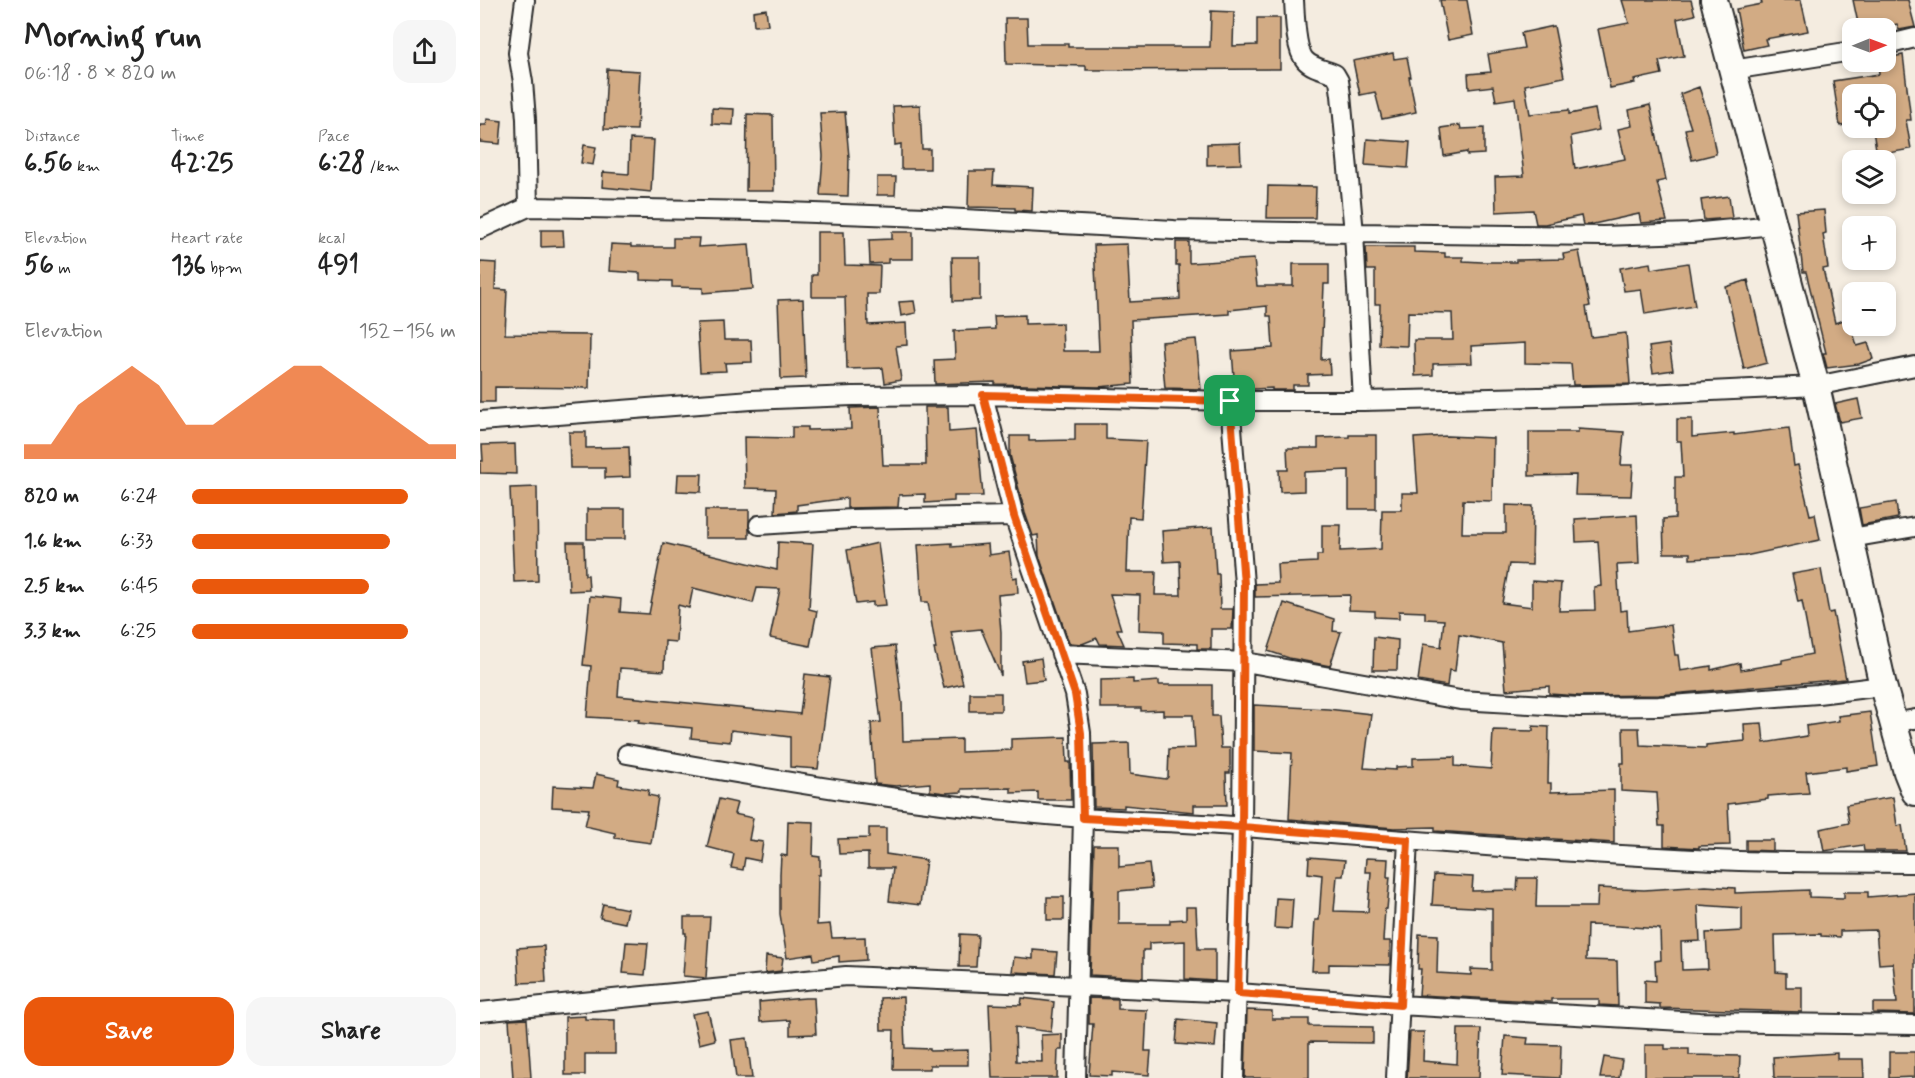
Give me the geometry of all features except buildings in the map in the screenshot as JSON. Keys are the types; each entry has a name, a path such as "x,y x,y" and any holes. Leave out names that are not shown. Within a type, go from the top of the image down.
{"street":[{"path":"525,0 518,53 526,119 528,207"},
{"path":"1294,0 1299,48 1305,60 1335,74 1339,81 1354,233 1363,401"},
{"path":"1714,0 1816,386 1883,686 1904,721 1907,772 1915,792"},
{"path":"1896,43 1915,38"},
{"path":"1732,70 1842,53"},
{"path":"480,230 528,207 759,211 1174,230 1354,233 1603,236 1774,225"},
{"path":"480,421 751,400 853,396 983,395 1230,401 1363,401 1626,395 1816,386 1915,366"},
{"path":"983,395 1014,516 1062,654 1079,714 1083,818 1076,1078"},
{"path":"1230,401 1244,584 1245,662 1234,1078"},
{"path":"759,525 852,519 1014,516"},
{"path":"1851,538 1915,527"},
{"path":"1062,654 1245,662 1460,700 1579,707 1659,706 1818,694 1883,686"},
{"path":"627,754 898,799 1083,818 1743,861 1915,863"},
{"path":"1396,1078 1408,840"},
{"path":"480,1012 846,976 1238,993 1400,1005 1700,1022 1915,1025"}],"route":[{"path":"1230,401 983,395 1014,516 1075,694 1081,733 1083,818 1242,827 1408,840 1400,1005 1238,993 1242,827 1245,662 1244,584 1230,401"}]}
